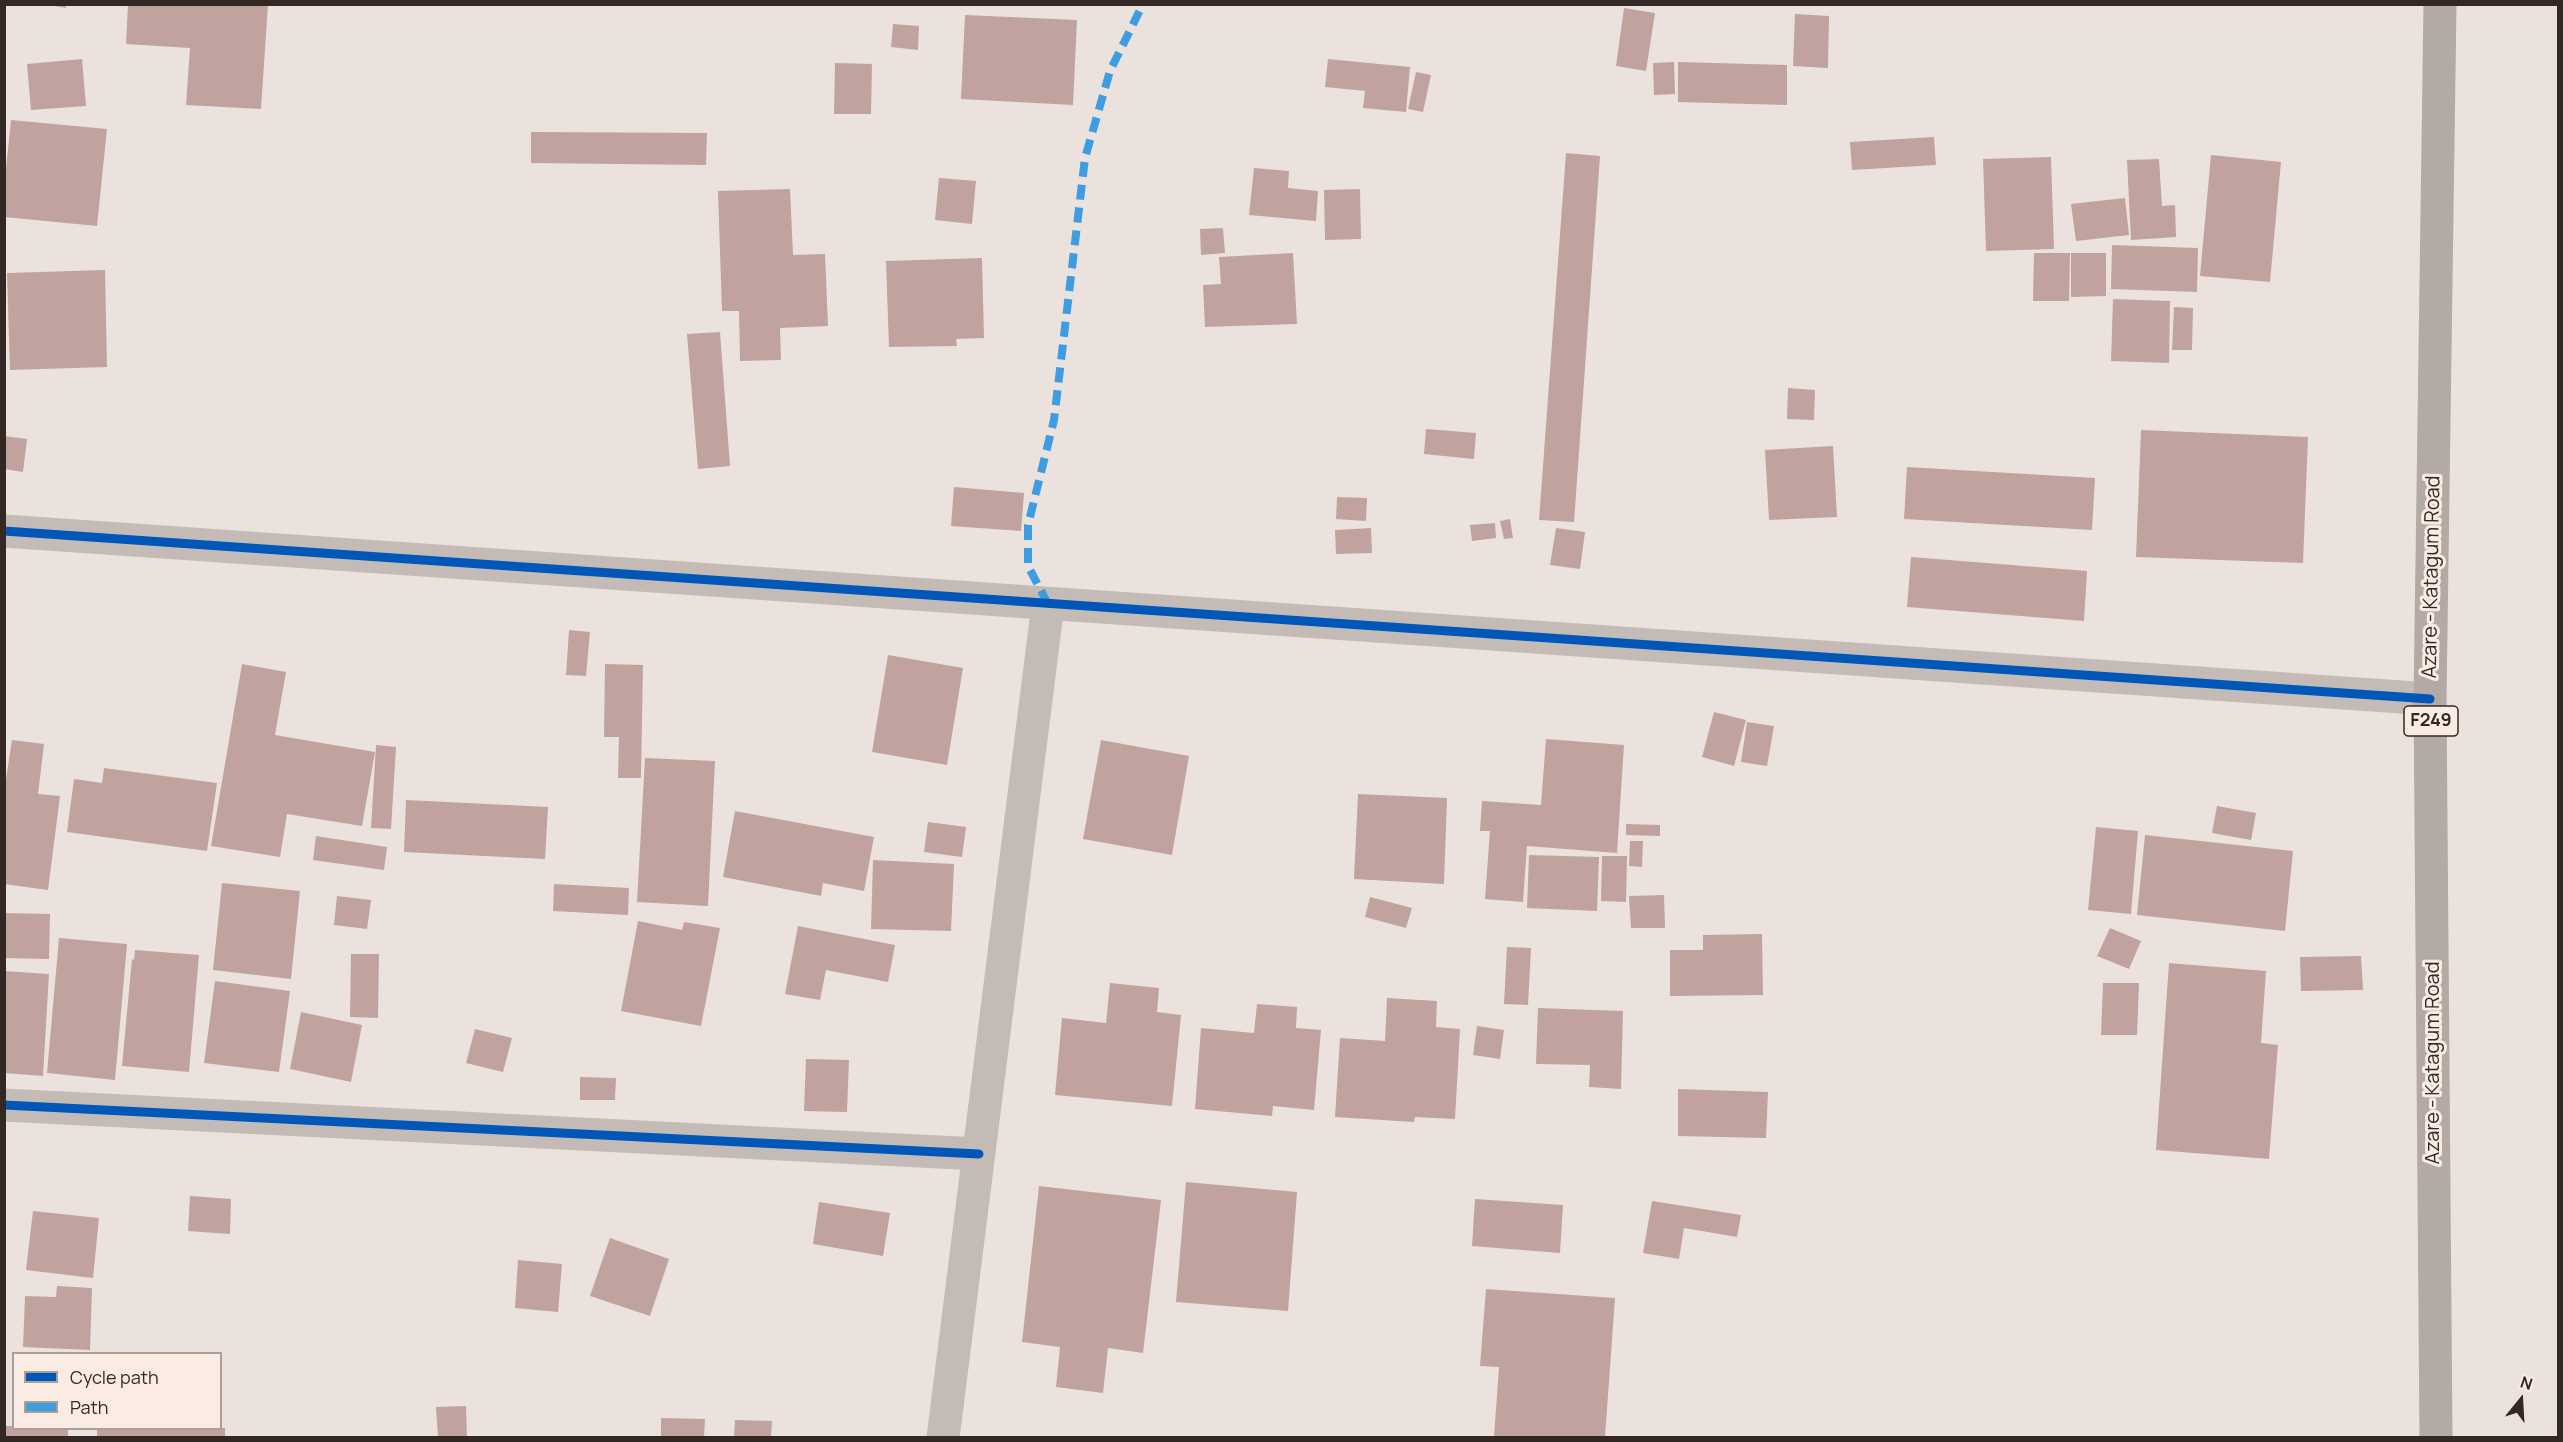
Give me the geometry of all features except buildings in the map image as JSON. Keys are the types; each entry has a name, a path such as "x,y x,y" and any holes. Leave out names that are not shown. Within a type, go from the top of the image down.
{"main road":[{"name":"Azare - Katagum Road","path":"2436,1437 2430,699 2440,4"}],"street":[{"path":"4,531 2430,699"},
{"path":"943,1437 1048,604"},
{"path":"4,1105 979,1154"}],"marked path":[{"path":"1048,604 1028,566 1028,525 1054,420 1085,158 1110,71 1143,4"}],"cycle path":[{"path":"4,531 2430,699"},
{"path":"4,1105 979,1154"}]}
